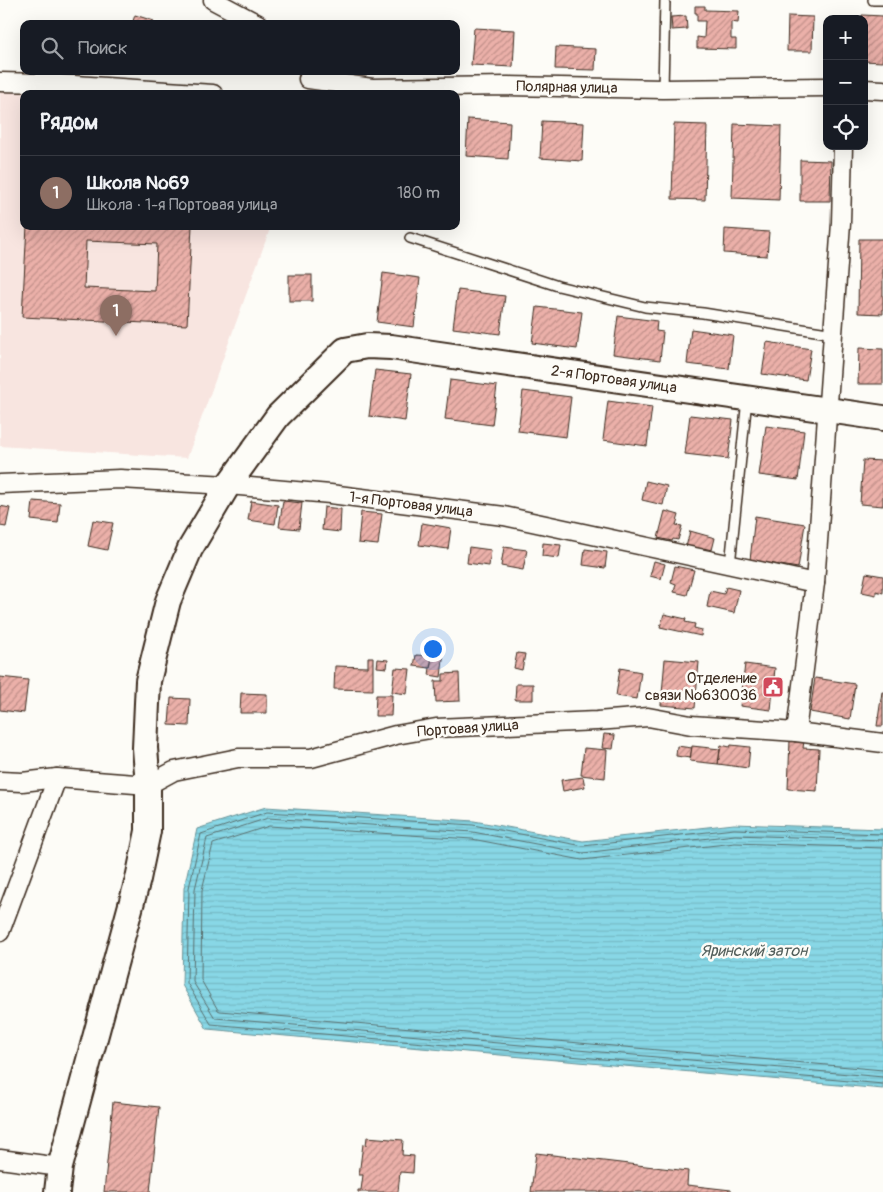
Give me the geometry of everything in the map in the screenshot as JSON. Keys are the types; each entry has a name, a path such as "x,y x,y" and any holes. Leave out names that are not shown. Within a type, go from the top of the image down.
{"street":[{"path":"213,0 250,20"},
{"name":"Полярная улица","path":"305,81 372,88 508,86 663,89 823,88"},
{"path":"0,82 44,82 157,90"},
{"path":"868,88 883,90"},
{"path":"796,732 816,583 841,223 842,150"},
{"name":"2-я Портовая улица","path":"228,485 278,416 345,350 367,346 883,418"},
{"name":"1-я Портовая улица","path":"0,484 120,479 228,485 330,494 504,516 816,583"},
{"path":"57,1192 60,1167 138,879 148,831 146,748 148,681 168,601 190,549 228,485"},
{"name":"Портовая улица","path":"148,785 174,771 238,758 311,758 396,735 436,728 648,717 692,725 796,732 883,743"},
{"path":"0,781 22,782 57,778 148,785"},
{"path":"0,932 57,778"},
{"path":"0,1159 60,1167"}],"lane":[{"path":"663,89 665,0"},
{"path":"873,0 883,0"},
{"path":"410,238 558,286 645,307 703,313 834,334"},
{"path":"730,565 747,398"}],"shaded area":[{"path":"0,87 54,90 20,90 20,230 270,230 187,458 0,446"}],"water":[{"name":"Яринский затон","path":"266,807 474,821 583,841 734,824 883,829 883,1089 207,1029 182,985 184,888 197,829"}],"building":[{"path":"695,6 705,6 705,10 739,11 738,23 731,22 731,39 736,39 736,49 697,48 697,37 704,38 705,21 697,21"},
{"path":"135,15 151,20 133,20"},
{"path":"868,15 883,16 882,62 868,61"},
{"path":"686,16 687,29 672,30 671,17"},
{"path":"788,16 813,17 812,51 787,51"},
{"path":"474,28 515,30 513,67 471,65"},
{"path":"556,47 596,49 595,70 555,69"},
{"path":"468,119 510,122 508,159 466,156"},
{"path":"542,121 584,123 582,161 540,158"},
{"path":"674,124 707,125 705,200 672,199"},
{"path":"734,124 781,126 779,200 732,198"},
{"path":"800,160 831,161 830,201 800,201"},
{"path":"725,229 769,232 767,256 724,253"},
{"path":"27,230 192,230 187,325 22,317","holes":["86,241 157,244 155,291 84,288"]},
{"path":"859,239 883,239 883,314 858,313"},
{"path":"383,273 420,278 414,327 377,322"},
{"path":"289,275 312,275 312,301 289,301"},
{"path":"458,290 505,296 500,334 453,328"},
{"path":"537,307 582,312 577,349 532,343"},
{"path":"618,316 657,321 656,331 663,332 660,360 613,354"},
{"path":"691,329 733,335 729,369 687,364"},
{"path":"767,342 811,349 806,380 762,374"},
{"path":"859,348 883,349 883,384 858,384"},
{"path":"375,370 411,374 405,421 369,416"},
{"path":"450,380 497,386 492,425 445,419"},
{"path":"523,391 571,397 566,437 518,431"},
{"path":"608,401 652,407 647,446 603,440"},
{"path":"690,415 733,420 728,459 685,454"},
{"path":"766,426 804,431 798,480 759,475"},
{"path":"863,460 883,461 883,506 860,504"},
{"path":"646,481 667,486 663,505 642,500"},
{"path":"33,501 60,503 58,523 31,520"},
{"path":"251,501 278,505 275,524 248,520"},
{"path":"283,501 302,503 299,529 279,527"},
{"path":"0,506 10,508 6,527 0,526"},
{"path":"324,507 341,509 340,532 322,530"},
{"path":"665,511 679,515 676,525 682,526 678,540 673,539 672,541 658,538"},
{"path":"361,512 382,514 378,545 358,543"},
{"path":"755,516 805,524 798,568 750,560"},
{"path":"93,520 113,523 107,550 88,546"},
{"path":"422,523 451,528 448,549 419,545"},
{"path":"690,531 715,538 712,550 703,548 702,551 686,547"},
{"path":"543,543 561,545 559,558 542,556"},
{"path":"469,547 491,550 489,566 467,563"},
{"path":"504,547 527,550 523,570 501,566"},
{"path":"585,549 607,552 605,568 583,565"},
{"path":"654,561 665,564 661,579 650,576"},
{"path":"675,566 694,570 687,595 674,592 676,584 671,582"},
{"path":"866,573 883,576 883,593 876,591 876,595 862,592"},
{"path":"726,587 739,590 734,613 707,607 710,591 724,594"},
{"path":"664,614 686,619 685,622 695,624 694,628 702,630 701,636 660,627"},
{"path":"433,646 441,647 440,651 444,651 441,677 429,675"},
{"path":"517,653 525,654 522,670 514,668"},
{"path":"416,655 432,656 430,668 414,666"},
{"path":"368,657 373,657 373,690 334,689 335,666 368,667"},
{"path":"378,659 388,660 387,668 377,667"},
{"path":"665,659 699,662 695,708 661,705"},
{"path":"745,664 775,668 771,710 740,706"},
{"path":"395,668 410,669 407,694 392,692"},
{"path":"620,668 641,672 637,699 616,696"},
{"path":"459,673 460,701 436,702 435,681 443,681 443,674"},
{"path":"0,677 28,680 24,713 0,710"},
{"path":"815,678 855,684 850,719 810,712"},
{"path":"516,684 533,684 533,700 515,700"},
{"path":"882,692 883,726 877,726"},
{"path":"241,693 267,694 267,713 240,713"},
{"path":"376,695 392,695 391,716 375,716"},
{"path":"171,698 190,699 189,726 169,725"},
{"path":"604,734 615,735 613,749 602,748"},
{"path":"790,740 804,741 803,748 819,749 817,791 788,789"},
{"path":"721,745 750,747 748,768 718,764"},
{"path":"677,746 692,748 690,758 676,756"},
{"path":"692,746 720,749 718,764 690,761"},
{"path":"584,748 607,750 605,778 581,775"},
{"path":"583,777 585,787 563,791 561,780"},
{"path":"113,1102 159,1107 150,1192 104,1192"},
{"path":"367,1137 403,1140 402,1155 414,1156 413,1173 400,1172 398,1192 358,1192 358,1190 361,1190 363,1175 359,1175 363,1144 366,1145"},
{"path":"536,1153 688,1171 687,1185 731,1190 731,1192 531,1192"}],"place":[{"name":"Школа №69","path":"116,336"},
{"name":"Отделение связи №630036","path":"773,687"}]}
